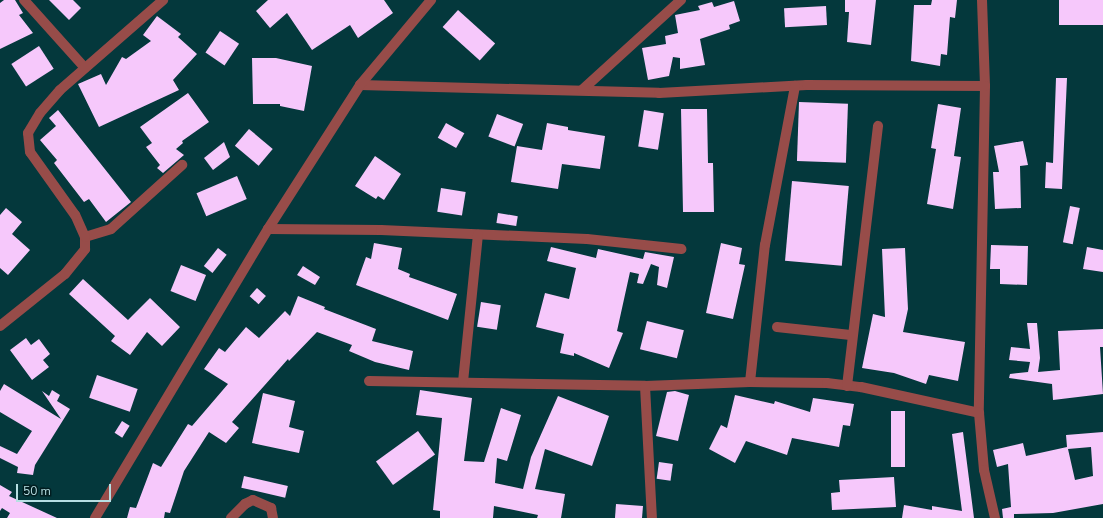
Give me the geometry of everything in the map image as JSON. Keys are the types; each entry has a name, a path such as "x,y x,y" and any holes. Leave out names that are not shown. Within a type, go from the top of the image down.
{"street":[{"path":"24,0 85,68"},
{"path":"0,326 65,274 85,249 85,237 75,215 30,152 28,133 40,113 85,68 163,0"},
{"path":"94,518 268,229 360,85 399,35 431,0"},
{"path":"582,90 681,0"},
{"path":"982,0 985,86 979,413 984,470 996,518"},
{"path":"360,85 659,93 796,86 985,86"},
{"path":"750,382 765,245 796,86"},
{"path":"847,386 878,126"},
{"path":"85,237 111,229 182,164"},
{"path":"268,229 381,230 587,239 681,249"},
{"path":"463,382 478,235"},
{"path":"777,327 852,335"},
{"path":"369,381 645,386 750,382 847,386 979,413"},
{"path":"645,386 652,518"},
{"path":"231,518 245,504 253,500 270,508 273,518"}],"building":[{"path":"4,0 15,0 23,13 19,15 33,33 0,49 0,3"},
{"path":"49,0 73,0 81,8 69,20"},
{"path":"268,0 384,0 393,13 358,38 350,25 312,50 287,13 270,28 256,11"},
{"path":"845,0 876,0 871,45 847,42 849,12 845,12"},
{"path":"932,0 957,0 955,18 950,17 947,55 941,54 940,66 911,61 914,5 931,5"},
{"path":"1059,0 1103,0 1103,25 1059,25"},
{"path":"734,1 740,21 729,25 730,29 700,39 705,65 680,69 680,58 673,57 669,76 648,80 642,48 666,44 665,36 678,33 675,15 700,10 698,6 712,2 714,7"},
{"path":"826,6 827,25 785,27 784,8"},
{"path":"458,10 495,43 480,61 443,27"},
{"path":"157,16 181,34 178,37 197,54 173,80 179,90 99,127 78,84 101,74 106,85 122,57 126,59 151,41 143,35"},
{"path":"220,31 239,44 225,65 205,53"},
{"path":"39,46 54,69 26,87 11,64"},
{"path":"252,58 276,58 312,66 304,111 280,106 280,104 253,104"},
{"path":"1056,78 1067,78 1062,189 1045,188 1046,162 1053,163"},
{"path":"188,93 209,122 182,141 183,143 176,149 184,155 163,173 157,168 160,165 146,147 152,143 140,127"},
{"path":"799,102 848,104 846,163 797,161"},
{"path":"938,104 961,108 954,156 961,157 953,209 927,204 936,149 931,148"},
{"path":"681,109 707,109 708,163 713,163 714,212 683,212"},
{"path":"58,110 131,202 106,222 89,199 84,202 54,163 57,160 40,140 56,126 49,118"},
{"path":"644,110 664,113 658,150 638,147"},
{"path":"497,114 523,124 515,146 488,136"},
{"path":"446,123 464,133 456,148 438,138"},
{"path":"547,123 568,127 568,130 605,136 600,169 562,164 558,189 511,182 517,146 542,150"},
{"path":"249,129 273,149 259,166 235,146"},
{"path":"1023,141 1028,165 1020,166 1021,208 995,209 993,172 999,172 994,146"},
{"path":"224,142 230,157 213,170 204,158"},
{"path":"375,156 401,174 384,200 378,196 376,199 355,186"},
{"path":"237,176 247,199 206,216 196,193"},
{"path":"792,181 849,186 842,266 785,261"},
{"path":"441,188 466,192 462,216 437,212"},
{"path":"1070,206 1080,208 1073,244 1063,242"},
{"path":"6,208 22,222 12,234 30,250 8,275 0,268 0,215"},
{"path":"498,213 518,216 516,226 496,223"},
{"path":"374,243 402,248 398,269 410,274 409,277 457,294 448,320 356,285 366,257 371,259"},
{"path":"721,243 742,248 739,264 745,265 733,319 706,313"},
{"path":"991,245 1028,246 1027,285 1000,284 1000,269 990,269"},
{"path":"551,247 596,258 598,249 643,259 645,252 674,257 667,288 657,285 659,267 651,264 643,284 637,283 639,274 630,272 617,331 623,333 609,368 574,353 574,356 560,353 564,334 536,327 545,293 569,299 576,268 547,261"},
{"path":"1087,247 1103,250 1103,272 1083,269"},
{"path":"218,248 227,255 213,273 204,266"},
{"path":"905,248 908,309 903,332 965,342 958,381 929,375 926,384 894,373 862,368 873,314 885,317 882,249"},
{"path":"181,265 206,275 196,301 171,291"},
{"path":"303,266 320,277 315,285 297,275"},
{"path":"83,279 128,320 150,298 180,327 162,346 147,332 130,355 111,341 115,336 69,294"},
{"path":"257,288 266,296 259,304 250,296"},
{"path":"298,296 325,307 324,309 376,329 372,341 413,351 409,370 375,362 349,351 352,345 317,332 289,361 288,359 232,422 239,428 226,443 209,432 184,471 170,513 165,512 164,518 127,518 130,507 136,508 153,463 161,467 188,424 192,426 228,384 204,369 219,348 225,352 246,327 259,338 285,311 290,316"},
{"path":"481,302 501,305 497,330 477,327"},
{"path":"647,321 684,330 677,358 640,349"},
{"path":"1027,323 1037,323 1040,358 1038,372 1060,370 1058,331 1103,329 1103,347 1100,347 1103,394 1053,400 1052,384 1009,378 1010,374 1028,372 1030,362 1009,360 1011,347 1030,349"},
{"path":"26,338 31,345 39,339 50,354 43,360 49,367 32,380 10,350"},
{"path":"97,375 138,389 130,412 89,398"},
{"path":"4,384 61,419 42,391 49,396 52,390 60,395 57,401 70,409 35,465 33,475 17,473 18,467 0,458 0,446 17,454 32,431 0,412 0,391"},
{"path":"420,390 472,398 464,461 484,462 501,408 521,415 507,461 497,458 495,483 523,489 531,457 558,396 609,416 592,466 545,449 535,489 565,494 561,518 537,518 538,515 494,506 493,518 440,518 440,511 433,510 442,418 416,415"},
{"path":"675,391 689,395 678,441 656,436 667,392"},
{"path":"263,393 295,401 289,427 304,431 299,453 252,443"},
{"path":"735,395 774,404 775,401 810,412 813,398 854,404 850,426 843,425 839,447 792,438 787,455 746,441 735,463 709,449 721,425 727,428"},
{"path":"891,411 905,411 905,467 891,467"},
{"path":"122,421 130,426 122,438 115,433"},
{"path":"418,431 435,454 393,485 376,462"},
{"path":"963,432 974,518 902,518 904,505 932,510 932,506 962,511 952,434"},
{"path":"1103,432 1103,504 1053,513 1014,514 1014,518 1003,518 1002,509 1011,507 1008,464 997,467 993,450 1023,443 1026,456 1067,447 1066,435","holes":["1091,447 1093,476 1075,480 1068,449"]},
{"path":"659,462 673,464 670,481 657,479"},
{"path":"244,476 288,486 285,498 241,488"},
{"path":"894,477 896,507 832,510 831,493 840,492 839,480"},
{"path":"0,485 12,492 9,496 57,518 7,518 10,513 2,508 0,511"},
{"path":"616,504 643,506 642,518 615,518"}]}
